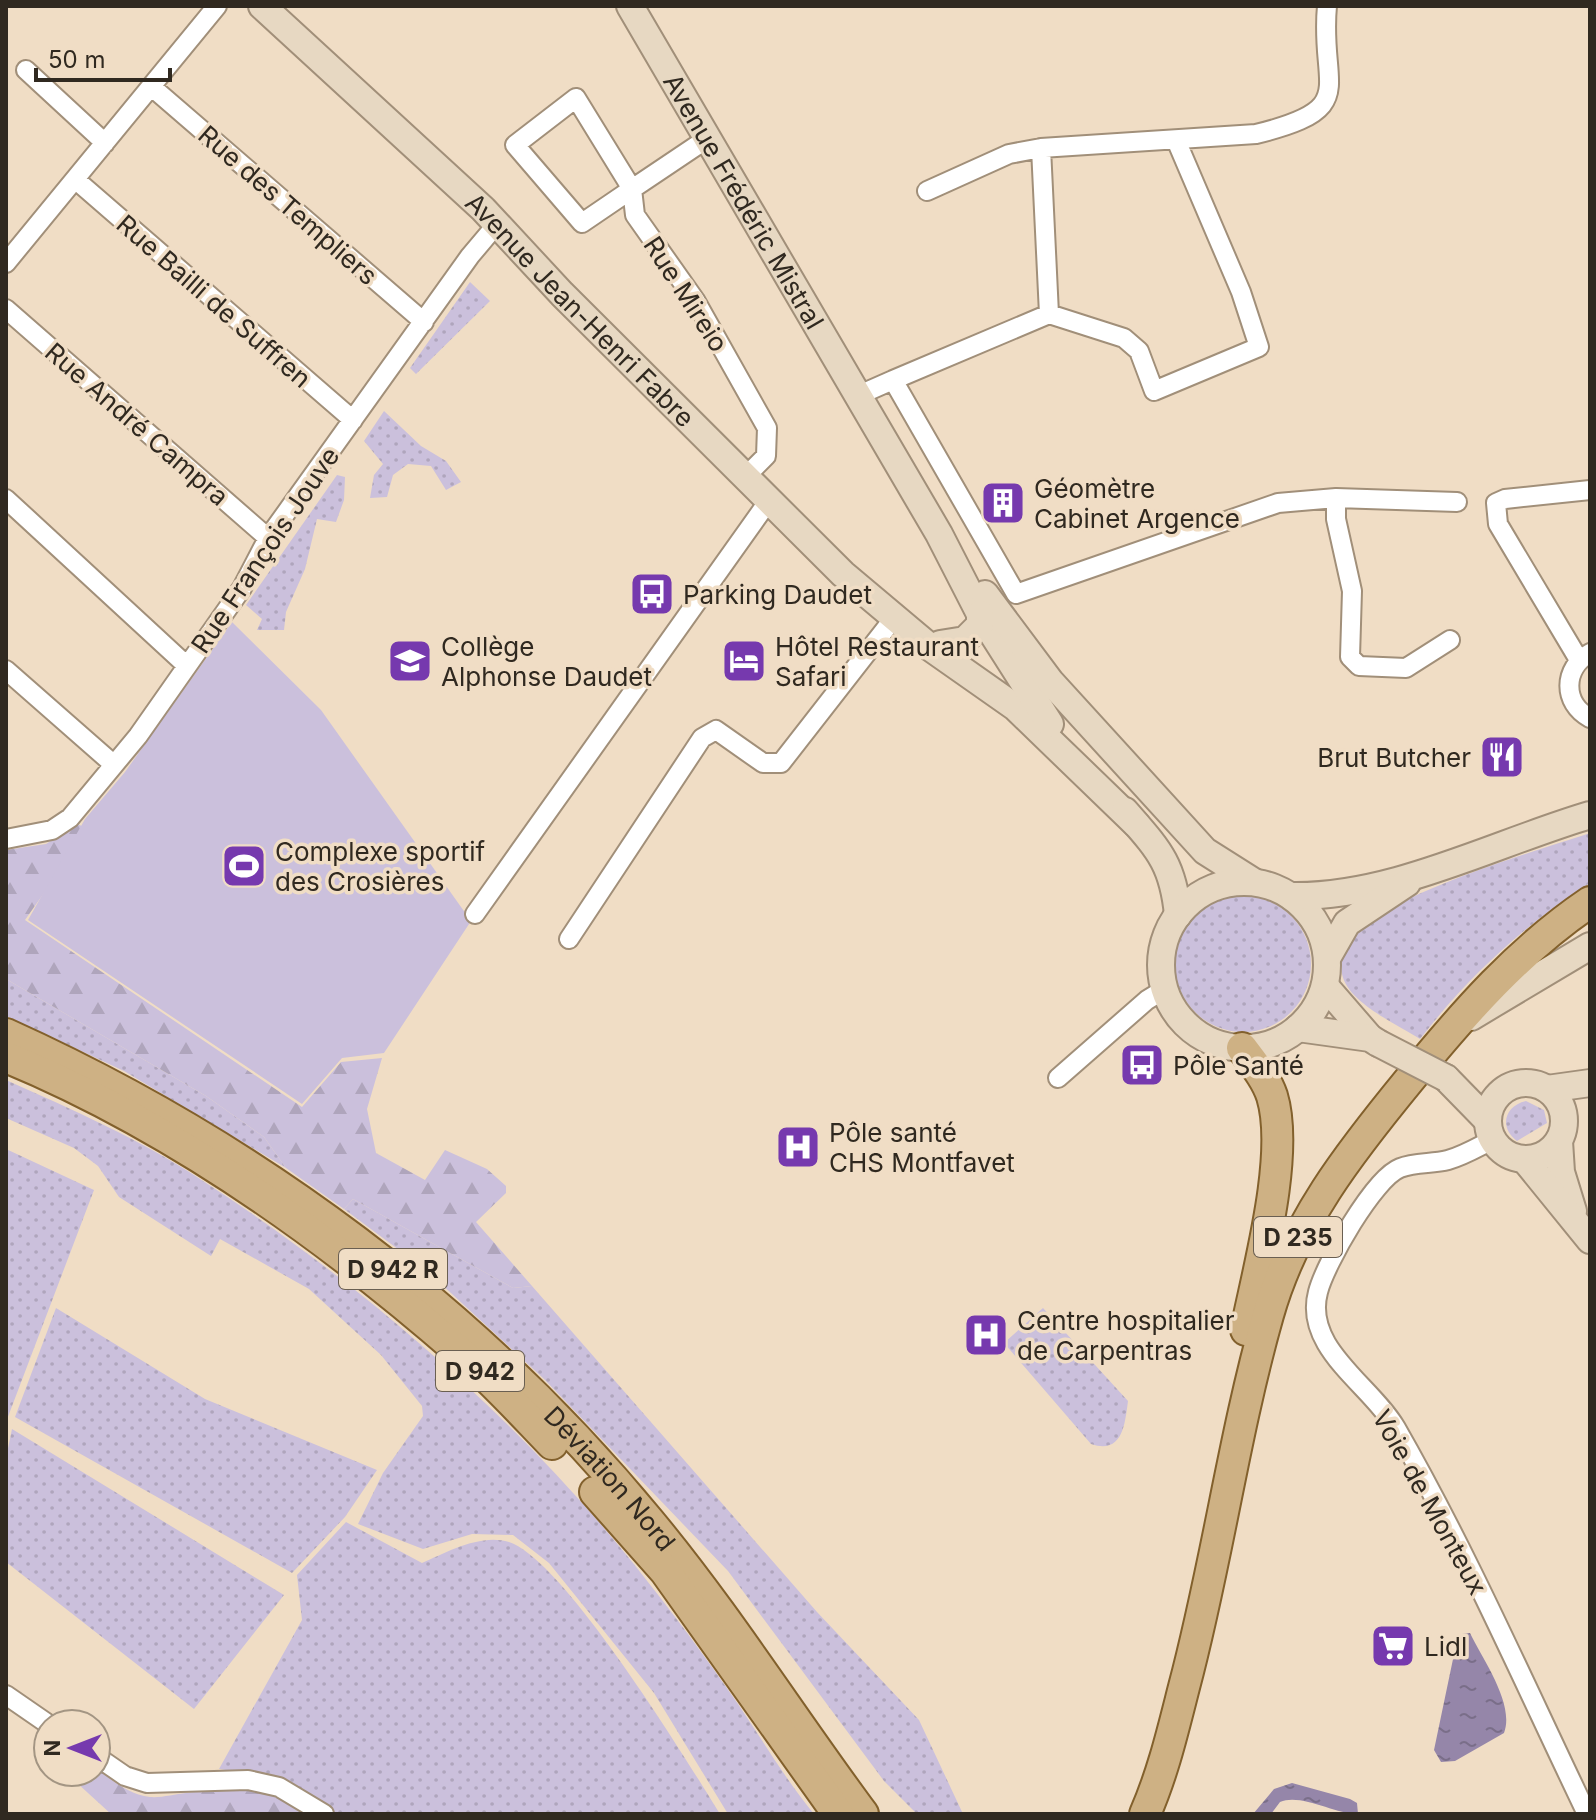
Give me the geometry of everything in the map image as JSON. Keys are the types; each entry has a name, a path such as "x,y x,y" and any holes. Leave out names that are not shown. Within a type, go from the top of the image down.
{"main road":[{"name":"Avenue Jean-Henri Fabre","path":"262,6 367,99 497,224 562,294 843,574 894,618"},
{"name":"Avenue Frédéric Mistral","path":"630,6 939,534"},
{"path":"939,534 980,614 1027,691 1067,745 1166,860 1175,885 1178,915"},
{"path":"939,534 1050,681 1118,758 1205,851 1255,883 1291,896 1324,896 1426,872 1590,815"},
{"path":"940,644 965,640 980,625 980,614"},
{"path":"894,618 1027,691 1118,758"},
{"path":"894,618 1015,707 1136,824"},
{"path":"1327,958 1347,923 1426,872"},
{"path":"1255,883 1233,882 1212,888 1194,899 1178,915 1162,950 1165,989 1183,1021 1213,1042 1242,1048 1281,1040 1310,1016 1325,986 1327,958 1315,924 1291,896"},
{"name":"D 235","path":"1150,1807 1207,1601 1244,1415 1280,1278 1314,1206 1352,1149 1451,1030 1512,963 1590,902"},
{"path":"1451,1030 1590,946"},
{"path":"1325,986 1374,1040"},
{"path":"1298,1028 1374,1040 1449,1080 1506,1088 1531,1083 1547,1089 1590,1083"},
{"name":"Déviation Nord","path":"6,1034 146,1103 233,1155 349,1234 432,1300 511,1370 649,1520 729,1624 799,1728 863,1814"},
{"path":"1242,1048 1272,1096 1276,1141 1272,1195 1240,1368 1238,1390 1244,1415"},
{"name":"Déviation Nord","path":"6,1057 126,1116 279,1210 364,1273 464,1356 567,1459 665,1571 838,1814"},
{"path":"1449,1080 1506,1154 1525,1160 1541,1157 1590,1099"},
{"path":"1490,1131 1493,1102 1506,1088"},
{"path":"1547,1089 1562,1108 1561,1172 1584,1227"},
{"path":"1525,1160 1584,1227"}],"street":[{"path":"6,263 153,88 217,6"},
{"path":"927,191 1009,154 1041,148 1256,134 1287,126 1318,112 1330,94 1327,6"},
{"path":"26,70 105,143"},
{"name":"Rue des Templiers","path":"153,88 424,322"},
{"path":"632,189 576,98 515,145 582,223 708,138"},
{"path":"859,395 1049,314 1124,338 1139,351 1154,391 1259,347 1241,292 1176,140"},
{"path":"1041,148 1049,314"},
{"name":"Rue Bailli de Suffren","path":"76,180 353,420"},
{"name":"Rue Mireio","path":"632,189 635,215 695,300 767,428 766,456 747,475"},
{"name":"Rue François Jouve","path":"6,839 52,830 70,818 112,763 138,736 242,588 268,538 470,256 497,224"},
{"name":"Rue André Campra","path":"6,309 268,538"},
{"path":"893,380 1016,594 1278,503 1336,498 1457,502"},
{"path":"1590,490 1505,499 1496,503 1498,524 1585,657 1570,676 1569,693 1575,706 1590,718"},
{"path":"1336,498 1336,519 1352,591 1350,657 1359,666 1406,668 1450,640"},
{"path":"6,499 186,665"},
{"path":"475,914 770,499"},
{"path":"569,939 702,738 716,730 763,763 781,763 894,618"},
{"path":"6,670 112,763"},
{"path":"1058,1078 1147,1000 1165,989"},
{"name":"Voie de Monteux","path":"1490,1131 1452,1159 1397,1169 1380,1182 1327,1268 1317,1293 1316,1315 1319,1331 1330,1349 1394,1425 1476,1581 1587,1814"},
{"path":"6,1695 32,1713"},
{"path":"112,1767 125,1776 147,1783 248,1780 279,1787 324,1814"}],"green space":[{"path":"470,282 490,301 416,374 410,368"},
{"path":"384,411 421,446 446,461 461,482 446,490 431,466 408,464 393,475 387,497 370,498 374,475 383,464 364,441"},
{"path":"337,475 345,477 344,500 336,522 317,519 305,569 286,612 284,630 257,630 262,619 246,605"},
{"name":"Complexe sportif des Crosières","path":"232,622 321,710 471,921 384,1053 342,1058 302,1104 28,920 85,819 125,772"},
{"path":"77,824 89,829 25,920 302,1107 341,1062 382,1058 367,1109 376,1153 425,1180 445,1150 487,1169 506,1186 506,1193 476,1222 532,1286 513,1288 353,1199 344,1209 286,1168 264,1137 206,1096 6,979 6,850 46,844"},
{"path":"1590,833 1590,883 1542,916 1477,973 1420,1039 1375,1012 1346,985 1341,969 1345,947 1354,934 1373,919 1465,875"},
{"path":"1243,896 1269,901 1291,916 1306,938 1311,964 1306,990 1291,1012 1269,1027 1243,1032 1217,1027 1195,1012 1180,990 1175,964 1180,938 1195,916 1217,901"},
{"path":"6,979 206,1096 264,1137 286,1168 124,1071 6,1016"},
{"path":"6,1080 177,1164 260,1219 376,1307 486,1403 537,1454 633,1563 713,1668 814,1814 728,1814 654,1693 549,1563 513,1535 472,1534 423,1549 358,1524 383,1473 423,1416 422,1406 381,1355 309,1289 220,1239 211,1256 119,1197 98,1166 74,1148 6,1118"},
{"path":"1526,1101 1544,1110 1547,1123 1517,1141 1508,1130 1506,1118 1513,1108"},
{"path":"6,1149 94,1190 6,1422"},
{"path":"353,1199 513,1288 532,1286 817,1612 919,1720 963,1814 917,1814 884,1781 728,1571 544,1379 426,1270 344,1209"},
{"path":"56,1308 205,1399 377,1470 345,1517 292,1573 15,1417"},
{"path":"1043,1308 1128,1401 1120,1435 1110,1445 1091,1444 1004,1343"},
{"path":"12,1429 284,1595 194,1709 6,1562 6,1458"},
{"path":"346,1522 422,1563 464,1545 487,1540 509,1542 532,1557 591,1621 720,1814 335,1814 307,1794 281,1782 219,1769 302,1620 297,1575"},
{"path":"112,1780 135,1793 150,1797 250,1789 279,1796 309,1814 111,1814 83,1788 112,1788"}],"water":[{"path":"1470,1633 1502,1696 1506,1721 1504,1733 1455,1761 1441,1762 1434,1750 1457,1640 1462,1634"},
{"path":"1292,1783 1350,1799 1357,1803 1358,1814 1288,1800 1280,1802 1271,1814 1253,1814 1274,1789"}],"place":[{"name":"Géomètre Cabinet Argence","path":"1003,503"},
{"name":"Parking Daudet","path":"652,594"},
{"name":"Collège Alphonse Daudet","path":"410,661"},
{"name":"Hôtel Restaurant Safari","path":"744,661"},
{"name":"Brut Butcher","path":"1502,757"},
{"name":"Complexe sportif des Crosières","path":"244,866"},
{"name":"Pôle Santé","path":"1142,1065"},
{"name":"Pôle santé CHS Montfavet","path":"798,1147"},
{"name":"Centre hospitalier de Carpentras","path":"986,1335"},
{"name":"Lidl","path":"1393,1646"}]}
